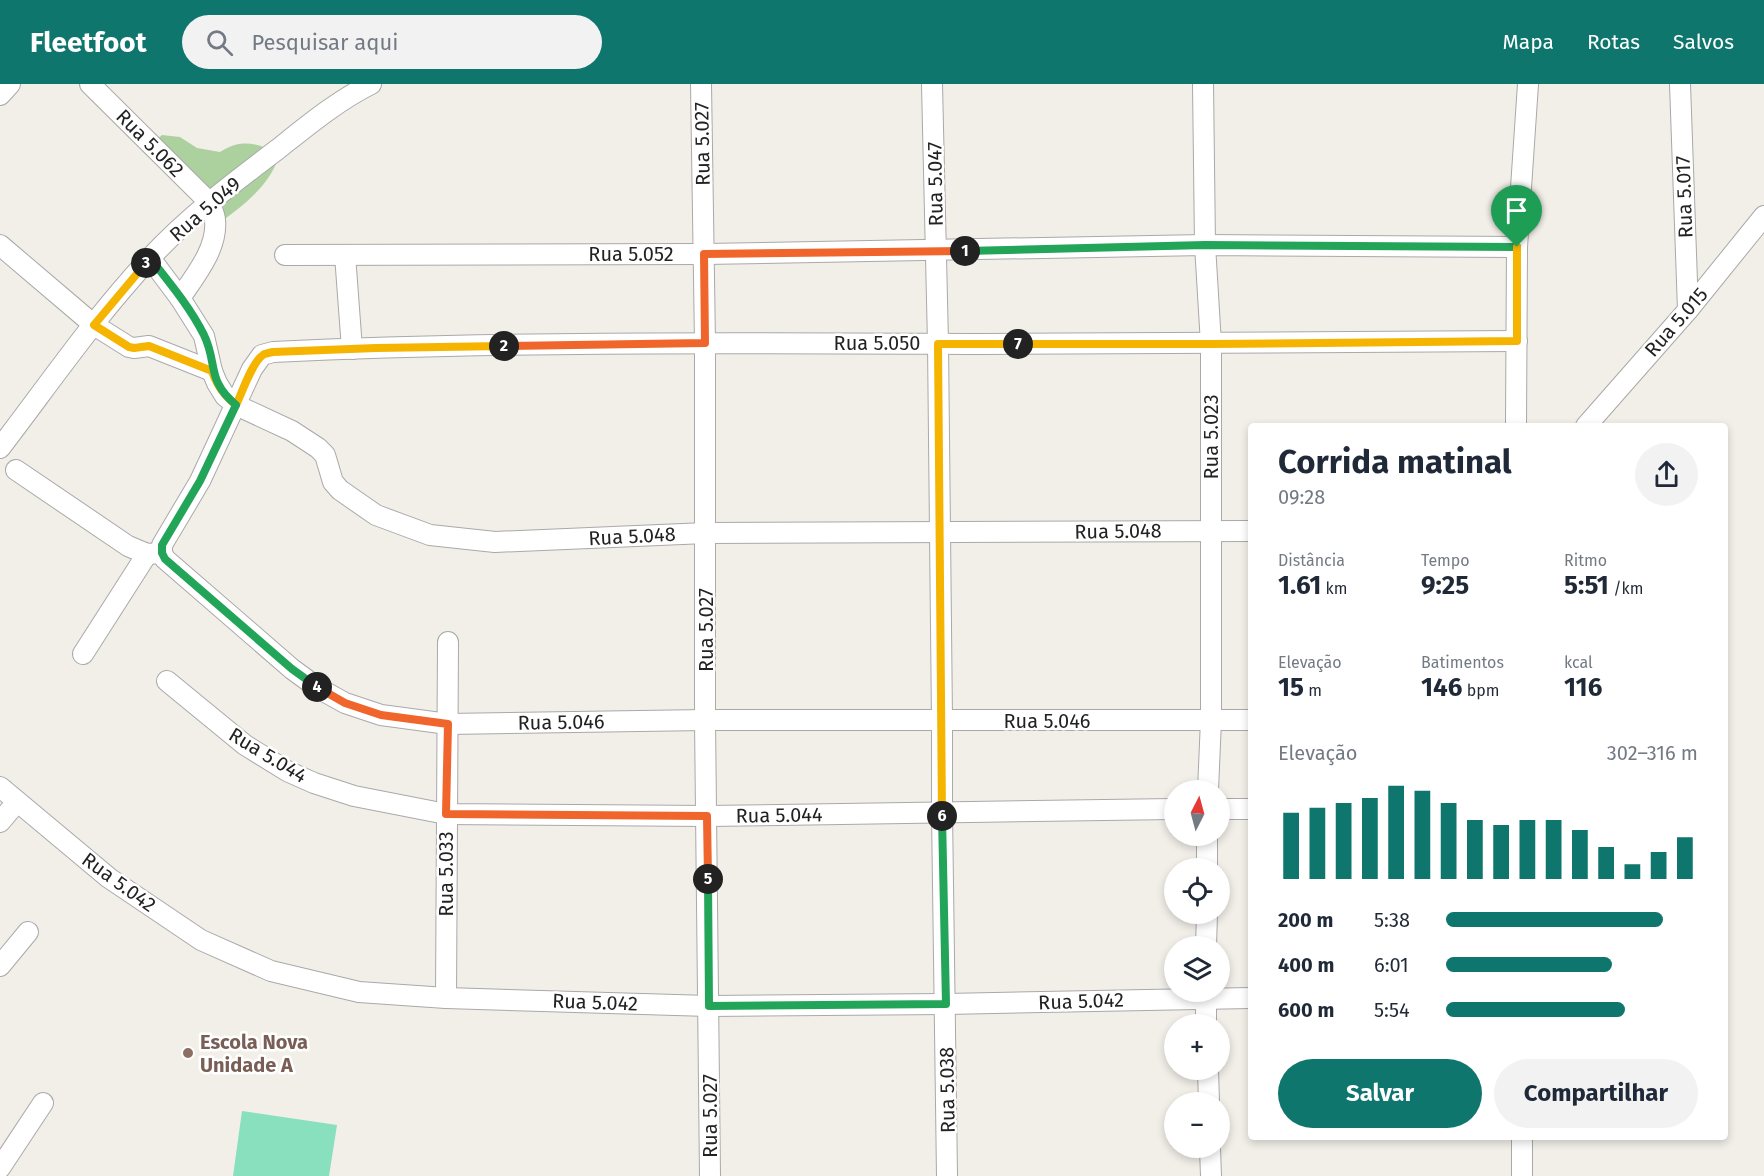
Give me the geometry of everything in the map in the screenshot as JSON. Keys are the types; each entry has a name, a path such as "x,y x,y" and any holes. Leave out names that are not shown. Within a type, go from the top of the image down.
{"street":[{"path":"0,95 10,84"},
{"name":"Rua 5.062","path":"90,84 209,202"},
{"name":"Rua 5.049","path":"0,448 94,325 150,258 209,202 308,125 354,92 371,84"},
{"name":"Rua 5.027","path":"701,84 705,343 705,720 710,1176"},
{"name":"Rua 5.047","path":"932,84 938,344 946,1004"},
{"name":"Rua 5.023","path":"1203,84 1205,245 1211,344 1211,720 1208,780"},
{"path":"1516,423 1517,247 1528,84"},
{"name":"Rua 5.017","path":"1680,84 1688,310"},
{"path":"180,298 207,254 214,235 215,218 209,202"},
{"name":"Rua 5.015","path":"1589,423 1688,310 1764,216"},
{"path":"0,244 94,325 129,347 149,346 212,371"},
{"name":"Rua 5.052","path":"285,255 704,254 1205,245 1517,247"},
{"path":"345,255 352,348"},
{"name":"Rua 5.048","path":"150,258 180,298 204,336 216,383 225,396 236,405 292,431 318,448 325,455 333,482 340,490 376,515 430,535 495,542 706,533 1248,531"},
{"name":"Rua 5.050","path":"236,405 252,369 262,355 273,352 352,348 705,343 1211,344 1517,341"},
{"path":"84,654 154,553 162,545 200,481 236,405"},
{"name":"Rua 5.046","path":"16,470 128,546 154,553 165,559 292,669 318,688 345,703 381,715 448,724 705,720 942,722 1248,720"},
{"name":"Rua 5.033","path":"446,998 448,642"},
{"name":"Rua 5.044","path":"167,681 245,745 287,771 314,783 354,796 446,814 707,816 1164,809"},
{"name":"Rua 5.042","path":"0,787 109,878 201,940 271,971 359,992 446,998 709,1006 946,1004 1164,996"},
{"path":"0,822 17,802"},
{"path":"1230,809 1248,809"},
{"path":"0,966 28,932"},
{"name":"Rua 5.042","path":"1230,996 1248,998"},
{"name":"Rua 5.038","path":"946,1004 947,1176"},
{"path":"0,1168 43,1103"},
{"path":"1522,1140 1522,1176"},
{"path":"1210,1158 1211,1176"}],"green space":[{"path":"162,135 180,137 197,148 220,152 235,145 250,144 264,147 279,155 264,184 222,221 203,209 142,151"},
{"path":"242,1111 337,1125 329,1176 233,1176"}],"place":[{"name":"Escola Nova Unidade A","path":"188,1053"}],"route":[{"path":"1517,247 1205,245 704,254 705,343 376,348 273,352 262,355 252,369 236,405 225,396 216,383 212,371 149,346 129,347 94,325 150,258 180,298 204,336 216,383 225,396 236,405 200,481 162,545 165,559 292,669 318,688 345,703 381,715 448,724 446,814 707,816 709,1006 946,1004 938,344 1517,341 1517,247"}]}
